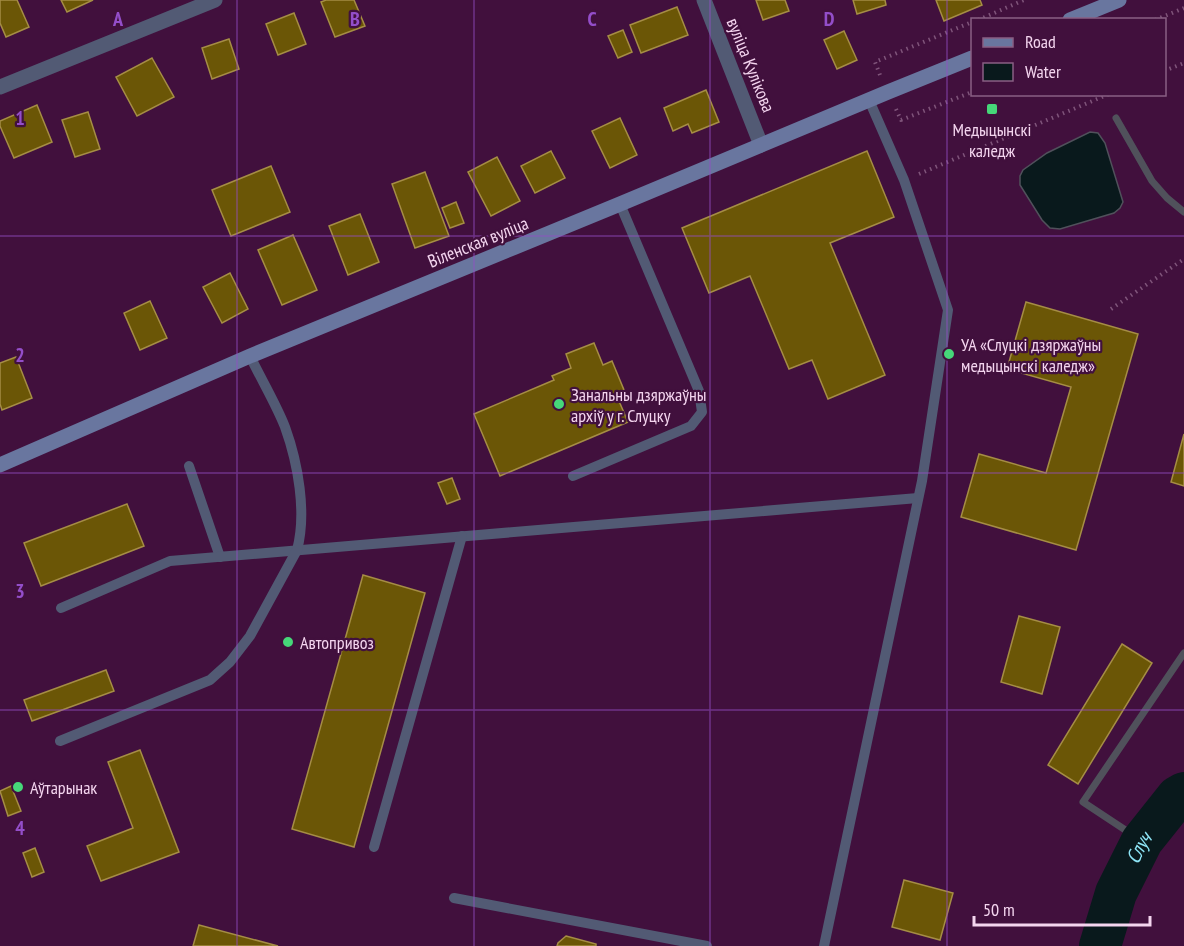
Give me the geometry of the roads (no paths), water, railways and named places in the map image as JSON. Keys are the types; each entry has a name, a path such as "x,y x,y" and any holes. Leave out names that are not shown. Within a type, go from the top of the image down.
{"main road":[{"path":"1075,18 1119,0"},
{"name":"Віленская вуліца","path":"0,465 250,356 971,58"}],"street":[{"path":"0,87 215,0"},
{"name":"вуліца Кулікова","path":"704,0 761,145"}],"lane":[{"path":"824,946 924,470 948,310 904,180 869,100"},
{"path":"573,476 691,426 702,412 699,391 620,204"},
{"path":"60,741 210,680 230,662 250,636 297,550 301,535 302,515 295,464 284,427 250,356"},
{"path":"189,466 220,557"},
{"path":"61,608 170,561 918,498"},
{"path":"374,847 462,536"},
{"path":"454,898 707,946"}],"water":[{"path":"1090,132 1098,133 1105,143 1123,202 1114,213 1060,229 1050,228 1042,220 1020,185 1020,176 1023,170 1047,153"}],"waterway":[{"path":"1116,118 1152,181 1184,212"},
{"path":"1142,841 1083,802 1184,653"},
{"name":"Случ","path":"1100,946 1116,893 1142,841 1177,797 1184,793"}],"place":[{"name":"Медыцынскі каледж","path":"992,109"},
{"name":"УА «Слуцкі дзяржаўны медыцынскі каледж»","path":"949,354"},
{"name":"Занальны дзяржаўны архіў у г. Слуцку","path":"559,404"},
{"name":"Автопривоз","path":"288,642"},
{"name":"Аўтарынак","path":"18,787"}]}
